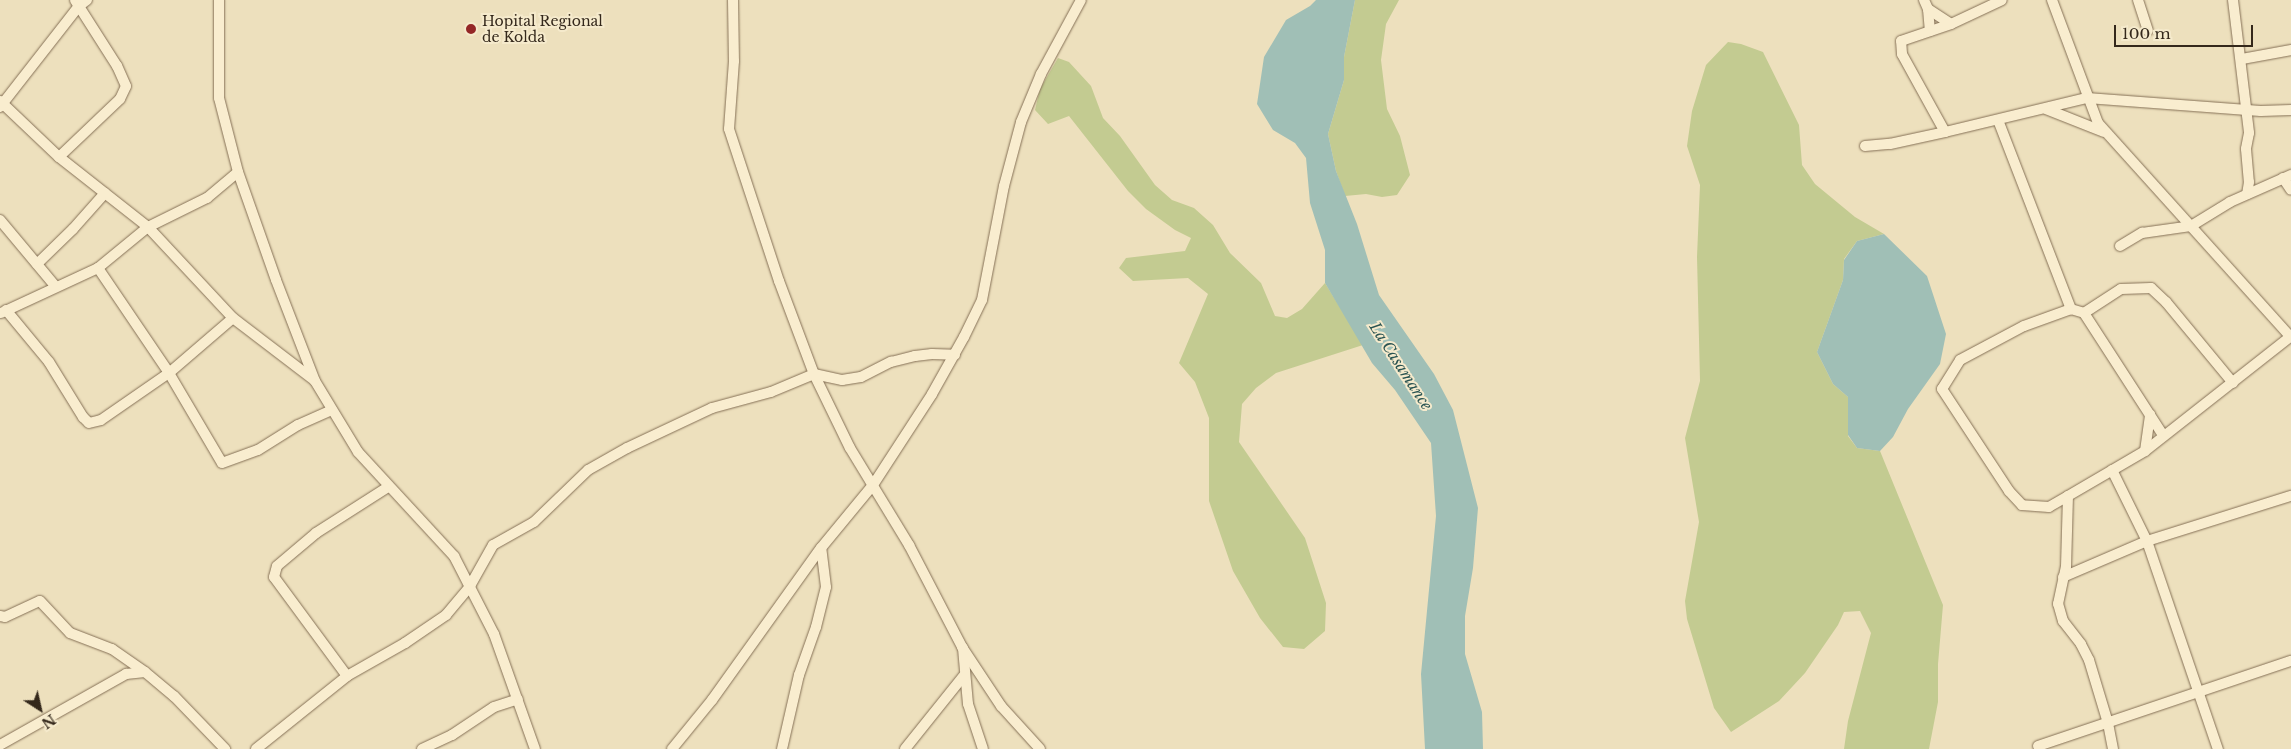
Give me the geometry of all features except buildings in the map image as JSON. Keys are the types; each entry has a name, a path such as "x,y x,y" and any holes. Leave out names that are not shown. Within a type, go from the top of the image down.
{"street":[{"path":"219,0 219,98 238,172 276,280 315,381 358,452 388,487 454,556 494,634 534,749"},
{"path":"733,0 734,60 729,129 779,281 814,374 850,448 933,588 962,646 1001,706 1040,749"},
{"path":"672,749 712,700 821,548 873,485 955,355 982,300 1004,186 1021,122 1054,48 1082,0"},
{"path":"2052,0 2087,98 2098,123 2105,133 2291,337 2145,450 2049,507 2022,506 2009,491 1942,389 1946,379 1960,360 2024,326 2071,309 2084,313 2163,435"},
{"path":"2138,0 2148,30"},
{"path":"2234,0 2234,19 2242,59 2245,108 2249,133 2246,149 2249,182 2247,194"},
{"path":"1945,132 1902,54 1901,41 1951,24 1997,1"},
{"path":"59,156 120,99 126,86 80,2 1,104 59,156 148,227 233,318 315,381"},
{"path":"1926,4 1951,24"},
{"path":"1926,4 1930,31"},
{"path":"2242,59 2291,50"},
{"path":"1865,146 1890,144 2087,98 2245,108 2261,111 2291,110"},
{"path":"2046,109 2105,133"},
{"path":"1998,120 2071,309"},
{"path":"233,318 169,374 101,420 89,423 83,417 48,362 3,312 98,268 148,227 207,198 238,172"},
{"path":"2120,246 2142,233 2191,226 2247,194 2287,176 2291,190"},
{"path":"36,264 73,229 105,193"},
{"path":"0,220 56,287"},
{"path":"98,268 169,374 222,463 258,450 298,425 332,410"},
{"path":"2084,313 2121,288 2151,288 2166,302 2233,383"},
{"path":"256,749 347,676 405,643 446,615 470,586 492,545 534,522 588,470 627,448 712,408 771,392 814,374 842,380 861,377 891,362 915,356 932,354 955,355"},
{"path":"2145,450 2150,414"},
{"path":"2112,470 2147,541 2218,749"},
{"path":"347,676 274,577 277,566 316,534 388,487"},
{"path":"2068,496 2066,567 2058,604 2063,621 2082,644 2089,660 2108,723 2113,749"},
{"path":"2063,577 2147,541 2291,496"},
{"path":"782,749 799,675 816,627 826,586 821,548"},
{"path":"0,616 5,617 40,601 70,633 112,649 145,672 174,696 225,749"},
{"path":"962,646 968,704 983,749"},
{"path":"2038,746 2291,661"},
{"path":"0,745 126,674 145,672"},
{"path":"905,749 965,674"},
{"path":"422,749 452,735 494,707 518,699"}],"green space":[{"path":"1355,0 1399,0 1386,24 1381,60 1387,109 1400,136 1410,175 1397,195 1382,197 1366,194 1345,196 1336,171 1328,134 1344,80 1344,57"},
{"path":"1728,42 1741,44 1763,52 1799,125 1802,165 1815,184 1855,217 1884,234 1857,241 1844,259 1843,280 1817,352 1833,384 1848,397 1848,436 1857,448 1880,451 1943,605 1938,664 1938,702 1929,749 1844,749 1848,721 1871,633 1860,611 1844,612 1838,625 1805,673 1779,701 1731,732 1714,708 1687,619 1685,601 1699,522 1685,438 1700,381 1697,257 1700,185 1687,146 1692,111 1706,65"},
{"path":"1058,58 1069,62 1091,86 1103,118 1120,136 1155,185 1172,200 1194,208 1213,225 1230,253 1261,283 1275,316 1287,318 1302,309 1325,283 1363,345 1276,373 1256,388 1242,404 1239,442 1305,538 1326,603 1325,631 1304,649 1283,647 1260,618 1233,571 1209,501 1209,418 1195,382 1179,363 1208,294 1188,278 1133,281 1119,268 1126,258 1185,251 1191,238 1175,230 1146,209 1128,191 1069,116 1048,124 1035,110 1040,89"}],"water":[{"name":"La Casamance","path":"1316,0 1355,0 1344,57 1344,80 1328,134 1336,171 1357,224 1379,295 1434,374 1453,410 1478,508 1473,568 1465,616 1465,654 1482,712 1483,749 1425,749 1421,674 1436,516 1431,443 1395,390 1372,363 1325,283 1325,250 1310,203 1306,158 1295,143 1273,130 1257,104 1264,57 1286,20 1310,6"},
{"path":"1884,234 1927,276 1946,334 1940,364 1908,409 1893,437 1880,451 1857,448 1848,435 1848,397 1833,384 1817,352 1843,280 1844,260 1857,241"}],"place":[{"name":"Hopital Regional de Kolda","path":"471,29"}]}
